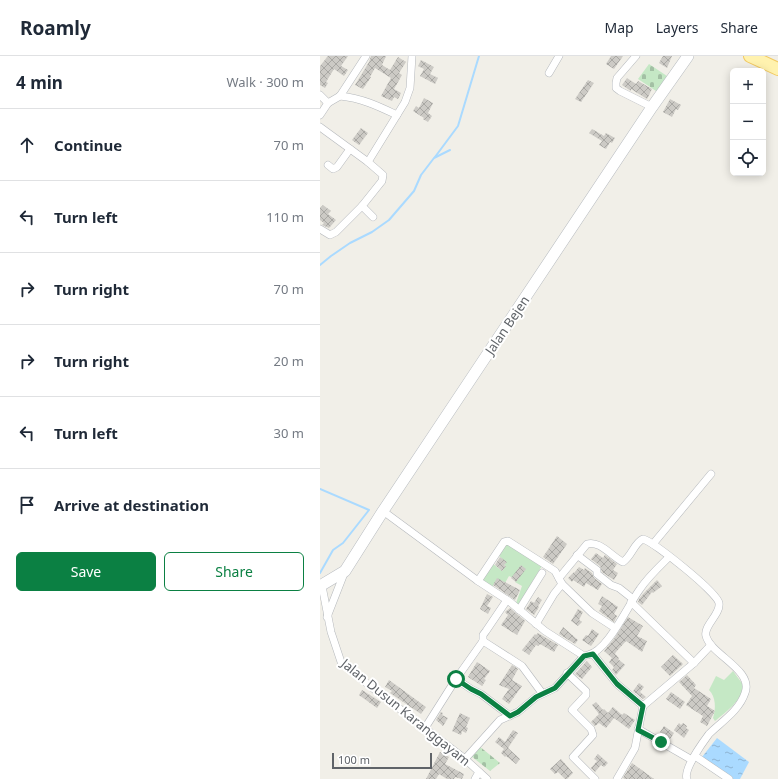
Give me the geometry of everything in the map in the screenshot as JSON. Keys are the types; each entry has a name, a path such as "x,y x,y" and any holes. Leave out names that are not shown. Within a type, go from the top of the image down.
{"main road":[{"path":"750,56 778,69"}],"street":[{"path":"320,115 328,104 340,96 366,56"},
{"path":"368,162 405,102 410,88 412,56"},
{"path":"549,73 559,56"},
{"path":"636,56 617,78 616,88 652,107"},
{"name":"Jalan Bejen","path":"321,586 346,571 383,512 652,107 688,56"},
{"path":"320,95 328,104"},
{"path":"340,96 355,97 397,115"},
{"path":"320,127 368,162 384,177 362,206 336,232 330,235 320,229"},
{"path":"328,165 333,169 338,167 350,149"},
{"path":"362,206 373,217"},
{"path":"653,544 711,474"},
{"path":"383,512 478,581 507,600 536,624 584,656"},
{"path":"536,624 560,581 577,555 587,544 593,543 623,562 628,558 640,540 646,540 686,568 715,595 719,603 717,611 706,632 706,636 712,645 736,668 746,682 746,690 744,697 737,706 707,737 693,758 686,773 687,779"},
{"path":"478,581 491,560 506,541 555,571 560,581 592,613 615,628"},
{"path":"577,555 597,570 597,574 611,585 619,588 694,663"},
{"path":"465,759 500,720 518,712 542,693 555,688 584,656 593,654 602,647 644,583 669,557"},
{"path":"327,617 346,571"},
{"path":"518,610 542,574"},
{"name":"Jalan Dusun Karanggayam","path":"321,586 327,617 341,662 465,759 487,779"},
{"path":"424,728 483,641 483,635 507,600"},
{"path":"483,641 522,666 542,693"},
{"path":"617,779 635,748 643,706 694,663 712,645"},
{"path":"593,654 617,684 643,706"},
{"path":"567,673 586,691 586,695 572,710 591,730 593,735 573,757 595,779"},
{"path":"456,679 481,694 510,716"},
{"path":"638,730 693,758 725,778"},
{"path":"475,779 479,772"}],"green space":[{"path":"649,64 670,78 659,93 638,79"},
{"path":"507,542 543,564 517,607 515,606 522,586 515,582 516,579 509,576 505,583 497,579 491,589 481,580 492,563 502,571 506,566 504,565 506,562 498,555"},
{"path":"733,671 744,686 737,701 715,721 713,718 715,711 714,700 709,690 716,676 724,680"},
{"path":"479,746 500,763 490,771 471,756"}],"water":[{"path":"717,738 749,762 740,779 733,779 702,757"}],"building":[{"path":"328,56 348,56 341,66 348,70 344,76 334,69 326,82 328,83 325,88 320,85 320,66"},
{"path":"371,56 386,56 382,65 390,70 398,57 406,62 399,73 402,75 394,89 401,93 398,99 394,97 392,101 381,96 391,78 375,68 363,89 355,85"},
{"path":"611,56 623,56 614,69 606,64"},
{"path":"663,56 672,56 667,68 659,63"},
{"path":"421,60 434,67 430,74 438,78 435,84 420,76 424,69 418,66"},
{"path":"627,78 636,84 638,81 652,89 647,99 622,85"},
{"path":"588,80 594,83 581,102 575,99"},
{"path":"424,98 433,103 428,113 432,116 428,122 413,111 416,106 419,108"},
{"path":"670,99 681,105 678,110 676,109 672,117 663,112"},
{"path":"361,128 368,133 359,145 352,140"},
{"path":"592,129 604,136 606,133 615,138 612,143 610,142 606,149 599,145 602,141 589,133"},
{"path":"323,205 331,211 328,214 336,220 329,228 322,225 324,223 320,220 320,208"},
{"path":"557,536 567,544 553,564 543,557"},
{"path":"596,553 603,558 605,555 617,564 613,570 618,573 614,580 602,572 600,566 591,559"},
{"path":"500,557 507,562 502,571 495,565"},
{"path":"521,565 526,569 516,582 511,578"},
{"path":"579,567 584,570 585,568 592,573 594,578 602,584 598,590 586,583 584,587 573,580 572,582 568,578"},
{"path":"497,578 520,590 515,600 493,585"},
{"path":"657,580 662,586 653,593 652,592 642,605 638,602 639,599"},
{"path":"487,594 493,597 487,606 491,608 488,614 480,609"},
{"path":"602,596 618,607 614,614 617,616 614,622 599,611 602,606 598,604"},
{"path":"538,597 542,600 534,615 526,609 531,601 534,603"},
{"path":"510,608 525,621 517,635 501,625 508,615 505,612"},
{"path":"578,609 583,612 579,620 582,622 578,626 571,621"},
{"path":"628,617 643,626 637,636 647,641 642,652 626,641 615,654 625,665 616,675 612,670 614,667 609,662 612,658 604,651 614,639"},
{"path":"563,627 578,640 575,644 559,634"},
{"path":"592,629 599,634 591,646 582,640 586,635 588,636"},
{"path":"538,633 558,645 554,652 540,644 538,646 536,645 529,655 522,650 535,634 536,635"},
{"path":"673,655 683,664 670,676 661,667"},
{"path":"587,661 592,667 582,679 575,674"},
{"path":"477,662 490,671 484,679 486,680 482,686 468,677"},
{"path":"512,665 518,669 512,680 522,686 509,704 502,699 509,689 499,685"},
{"path":"687,675 696,685 694,688 711,699 707,706 715,711 707,726 700,722 703,716 686,705 692,696 679,682"},
{"path":"389,680 426,707 421,714 390,693 392,691 385,687"},
{"path":"639,683 644,687 640,692 646,697 643,699 633,691"},
{"path":"362,690 381,702 377,708 359,695"},
{"path":"671,692 685,702 680,709 666,699"},
{"path":"596,702 608,713 613,707 622,715 624,713 635,720 629,729 614,718 606,728 599,723 595,726 591,722 599,714 592,705"},
{"path":"441,712 443,713 442,715 448,718 443,726 436,720"},
{"path":"460,713 470,718 466,727 468,728 466,733 462,731 461,735 452,731"},
{"path":"679,723 681,725 683,723 689,730 684,738 674,730"},
{"path":"664,726 674,733 670,739 660,732"},
{"path":"513,730 518,733 508,748 520,759 516,764 501,753 504,749 495,742 499,737 505,742"},
{"path":"440,752 449,757 445,764 464,774 462,779 455,777 454,779 447,779 439,774 436,779 426,779"},
{"path":"598,754 608,763 604,767 601,765 595,772 591,768 597,761 594,759"},
{"path":"561,759 573,773 567,779 565,779 558,772 555,774 550,769"},
{"path":"632,763 654,779 623,778"}],"waterway":[{"path":"435,157 458,126 479,56"},
{"path":"320,265 350,243 372,232 389,220 414,191 421,175 434,158 450,150"},
{"path":"320,489 369,510 343,543 333,550 320,573"}],"route":[{"path":"456,679 490,700 510,716 518,712 542,693 555,688 584,656 593,654 617,684 643,706 638,730 661,742"}]}
